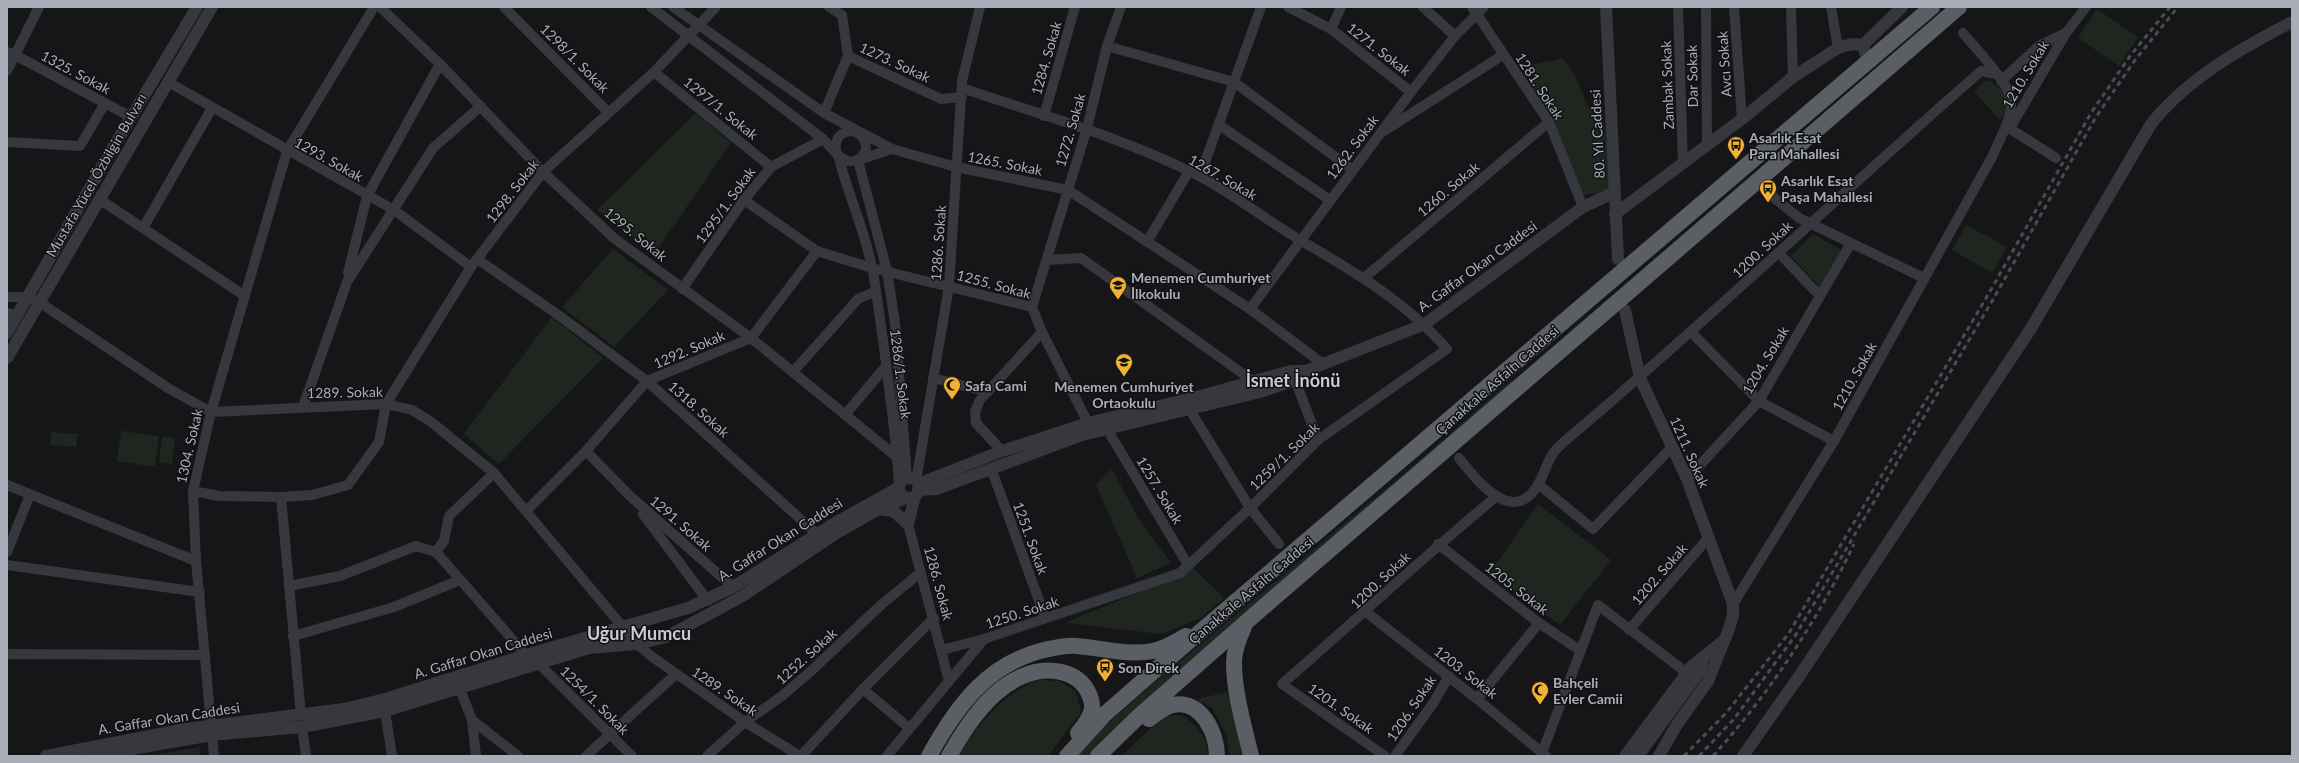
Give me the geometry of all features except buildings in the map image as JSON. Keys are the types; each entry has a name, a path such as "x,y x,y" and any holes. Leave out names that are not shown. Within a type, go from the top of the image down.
{"highway":[{"name":"Çanakkale Asfaltı Caddesi","path":"1066,756 1121,700 1219,618 1932,7"},
{"name":"Çanakkale Asfaltı Caddesi","path":"1098,756 1138,717 1246,623 1959,7"},
{"path":"929,756 948,723 977,685 1010,662 1035,652 1065,646 1142,652 1153,651 1172,644 1219,618"},
{"path":"1246,623 1236,647 1234,662 1243,722 1251,756"},
{"path":"949,756 978,712 1001,690 1022,676 1049,670 1068,674 1077,679 1088,692 1092,708 1081,729 1058,756"},
{"path":"1110,756 1149,719 1164,708 1179,704 1196,709 1206,721 1215,739 1218,756"}],"street":[{"path":"7,71 11,54 39,7"},
{"name":"Mustafa Yücel Özbilgin Bulvarı","path":"7,333 12,314 28,297 131,117 197,7"},
{"name":"Mustafa Yücel Özbilgin Bulvarı","path":"7,358 212,7"},
{"name":"1304. Sokak","path":"214,756 196,561 193,491 211,412 287,151 374,7"},
{"name":"1295. Sokak","path":"380,7 440,64 543,172 615,239 751,338 897,457"},
{"name":"1298/1. Sokak","path":"504,7 609,113"},
{"path":"651,7 823,139 840,157 848,161 858,160 892,149"},
{"name":"1265. Sokak","path":"673,7 697,26 824,113 859,133 892,149 956,167 1068,190 1250,309 1323,364"},
{"name":"1298. Sokak","path":"386,404 474,263 543,172 654,72 716,7"},
{"name":"1273. Sokak","path":"829,7 844,11 848,56 941,99 962,93"},
{"name":"1286. Sokak","path":"910,487 933,378 949,286 962,93 980,7"},
{"name":"1284. Sokak","path":"1044,116 1075,7"},
{"name":"1272. Sokak","path":"1032,307 1087,128 1107,46 1121,7"},
{"path":"1200,176 1261,7"},
{"name":"1271. Sokak","path":"1288,7 1331,30 1368,57 1411,92"},
{"path":"1331,30 1341,7"},
{"path":"1423,7 1455,36"},
{"name":"80. Yıl Caddesi","path":"1606,7 1618,259"},
{"name":"Zambak Sokak","path":"1678,7 1683,163"},
{"name":"Dar Sokak","path":"1706,7 1707,145"},
{"name":"Avcı Sokak","path":"1734,7 1742,119"},
{"path":"1791,7 1793,77"},
{"path":"1831,7 1838,48"},
{"path":"1616,214 1742,119 1793,77 1838,48 1852,44 1863,44 1902,7"},
{"name":"1210. Sokak","path":"1733,604 1834,441 2009,128 2066,34 2086,7"},
{"name":"1262. Sokak","path":"1250,309 1379,134 1455,36 1478,9"},
{"name":"1281. Sokak","path":"1478,9 1503,55 1549,122 1582,207"},
{"path":"1743,756 1800,675 2030,330 2151,124 2162,111 2198,78 2230,57 2292,22"},
{"name":"1210. Sokak","path":"1963,33 1999,77 2011,100 2009,116 1992,157"},
{"path":"1999,77 2040,45 2066,34"},
{"path":"1863,44 1868,63"},
{"path":"1107,46 1234,82 1353,170"},
{"name":"1325. Sokak","path":"11,54 131,117"},
{"path":"1379,134 1503,55"},
{"path":"824,113 848,56"},
{"path":"303,407 346,282 367,196 440,64"},
{"name":"1200. Sokak","path":"1282,684 1366,612 1438,544 1497,496 1508,500 1520,501 1529,495 1538,484 1555,452 1692,333 1810,224 1981,71 1999,77"},
{"name":"1297/1. Sokak","path":"654,72 771,167"},
{"name":"1293. Sokak","path":"168,82 287,151 394,210 474,263"},
{"name":"1267. Sokak","path":"962,93 1087,128 1200,176 1300,241 1364,278 1426,324 1447,348"},
{"path":"7,142 80,146 105,103"},
{"path":"346,282 434,148 481,106"},
{"path":"143,228 212,108"},
{"name":"1260. Sokak","path":"1364,278 1549,122"},
{"path":"1219,125 1330,200"},
{"path":"2009,128 2056,158"},
{"path":"858,160 862,156 866,147 866,142 859,133 849,131 840,135 836,143 837,153 872,268"},
{"name":"1295/1. Sokak","path":"682,289 744,200 771,167 823,139"},
{"path":"858,160 887,270"},
{"path":"1146,242 1189,171"},
{"name":"A. Gaffar Okan Caddesi","path":"46,756 119,740 385,711 589,648 637,644 666,637 709,616 741,597 814,547 879,509 910,487 937,489 1082,435 1260,392 1295,380 1306,371 1426,324 1582,207 1615,192"},
{"path":"1772,196 1799,218 1810,224 1924,278"},
{"path":"100,199 245,296"},
{"path":"744,200 817,251 872,268"},
{"name":"1204. Sokak","path":"1687,479 1759,401 1851,244"},
{"path":"751,338 817,251"},
{"path":"1779,253 1820,296"},
{"path":"1047,260 1081,258 1253,381"},
{"name":"1318. Sokak","path":"474,263 557,314 647,381 817,534"},
{"name":"1255. Sokak","path":"872,268 887,270 1032,307 1042,332 1088,423"},
{"name":"1286/1. Sokak","path":"872,268 897,457 910,487"},
{"name":"1286/1. Sokak","path":"887,270 895,323 910,487"},
{"path":"793,372 858,299 876,291"},
{"path":"7,298 28,297 39,302 168,388 211,412"},
{"name":"1211. Sokak","path":"1625,310 1640,378 1687,479 1733,604"},
{"path":"1002,451 976,423 976,406 1042,332"},
{"path":"1692,333 1759,401 1834,441"},
{"name":"1292. Sokak","path":"526,511 586,450 647,381 751,338"},
{"name":"1259/1. Sokak","path":"1188,565 1250,508 1318,440 1447,348"},
{"path":"845,415 886,366"},
{"name":"A. Gaffar Okan Caddesi","path":"302,721 385,699 526,655 624,628 708,601 817,534 910,487 1002,451 1088,423 1291,370 1306,371"},
{"path":"933,378 988,392"},
{"path":"1295,380 1318,440"},
{"path":"193,491 219,496 281,497 312,495 348,485 379,442 386,404"},
{"name":"1289. Sokak","path":"211,412 268,411 303,407 386,404 412,410 430,421 494,473 637,644 676,675 745,722 801,756"},
{"path":"1190,410 1250,508 1279,544"},
{"name":"1257. Sokak","path":"1107,429 1188,565"},
{"path":"1538,484 1593,529 1672,447"},
{"name":"1291. Sokak","path":"586,450 630,496 733,587"},
{"path":"1459,458 1480,483 1497,496"},
{"name":"1251. Sokak","path":"991,468 1045,617"},
{"path":"436,552 444,541 449,516 494,473"},
{"path":"7,485 196,561"},
{"path":"908,524 910,487"},
{"path":"7,552 30,494"},
{"name":"1291. Sokak","path":"630,496 708,601"},
{"path":"281,497 293,636 306,756"},
{"path":"879,509 893,511 908,524"},
{"name":"1286. Sokak","path":"908,524 920,573 934,618 949,681"},
{"name":"1202. Sokak","path":"1629,630 1709,537"},
{"name":"1205. Sokak","path":"1438,544 1539,623 1581,651"},
{"path":"289,586 340,576 416,546 436,552 526,655"},
{"path":"7,565 200,592"},
{"name":"1250. Sokak","path":"888,756 909,728 984,639 1045,617 1180,573 1188,565"},
{"name":"1252. Sokak","path":"707,756 745,722 782,696 810,672 882,604 920,573"},
{"path":"293,636 394,607 460,580"},
{"path":"1659,756 1676,726 1708,682 1723,641 1732,622 1733,604"},
{"path":"1544,754 1598,605 1687,673"},
{"name":"1203. Sokak","path":"1366,612 1449,676 1544,754"},
{"path":"801,756 863,689 934,618"},
{"path":"1477,699 1539,623"},
{"path":"942,650 984,639"},
{"path":"1625,756 1687,673 1723,641"},
{"path":"7,654 205,655"},
{"path":"1638,756 1699,672 1705,656"},
{"name":"1254/1. Sokak","path":"538,664 632,756"},
{"path":"1645,756 1701,678 1714,666"},
{"path":"586,756 608,734 676,675"},
{"name":"1206. Sokak","path":"1395,756 1434,702 1449,676"},
{"name":"1201. Sokak","path":"1282,684 1384,756"},
{"path":"460,689 472,720 476,756"},
{"path":"863,689 909,728"},
{"path":"385,711 392,756"},
{"path":"472,720 518,756"},
{"name":"A. Gaffar Okan Caddesi","path":"92,756 212,730"}],"shaded area":[{"path":"2097,9 2138,37 2119,66 2078,38"},
{"path":"1562,58 1575,75 1588,107 1602,106 1611,191 1585,195 1579,191 1527,77 1524,67"},
{"path":"1986,80 1992,82 2001,90 2006,98 2007,102 2005,111 2000,120 1974,91"},
{"path":"696,113 731,143 654,254 597,210"},
{"path":"1966,225 2007,247 1993,273 1952,250"},
{"path":"1813,234 1841,250 1820,287 1791,256"},
{"path":"613,249 668,290 614,347 562,307"},
{"path":"552,317 603,358 499,464 464,434"},
{"path":"1511,380 1513,382 1103,740 1090,756 1077,756 1096,734 1134,700 1407,471"},
{"path":"121,431 159,436 155,467 117,461"},
{"path":"51,432 78,434 76,447 50,445"},
{"path":"162,437 175,438 172,464 159,463"},
{"path":"1112,469 1138,518 1171,563 1137,578 1096,485"},
{"path":"1538,504 1611,560 1560,625 1489,574"},
{"path":"1192,567 1224,598 1201,618 1161,634 1065,623 1179,575"},
{"path":"1036,680 1060,681 1076,692 1081,712 1048,756 958,756 991,712 1011,695"},
{"path":"1228,692 1242,756 1229,756 1227,736 1212,708 1196,699"},
{"path":"1182,715 1201,732 1207,743 1207,756 1121,756 1164,716"},
{"path":"199,747 201,756 148,756"}],"railway":[{"path":"1684,756 1727,712 1789,633 1989,293 2091,113 2130,56 2170,7"},
{"path":"1699,756 1734,719 1795,636 1995,296 2096,117 2135,60 2178,7"},
{"path":"1713,756 1754,707 1791,655 1825,600 1854,544"}],"place":[{"name":"Asarlık Esat Para Mahallesi","path":"1736,160"},
{"name":"Asarlık Esat Paşa Mahallesi","path":"1768,203"},
{"name":"Menemen Cumhuriyet İlkokulu","path":"1118,300"},
{"name":"Menemen Cumhuriyet Ortaokulu","path":"1124,377"},
{"name":"Safa Cami","path":"952,400"},
{"name":"Son Direk","path":"1105,682"},
{"name":"Bahçeli Evler Camii","path":"1540,705"}],"district":[{"name":"İsmet İnönü","path":"1293,380"},
{"name":"Uğur Mumcu","path":"639,633"}]}
